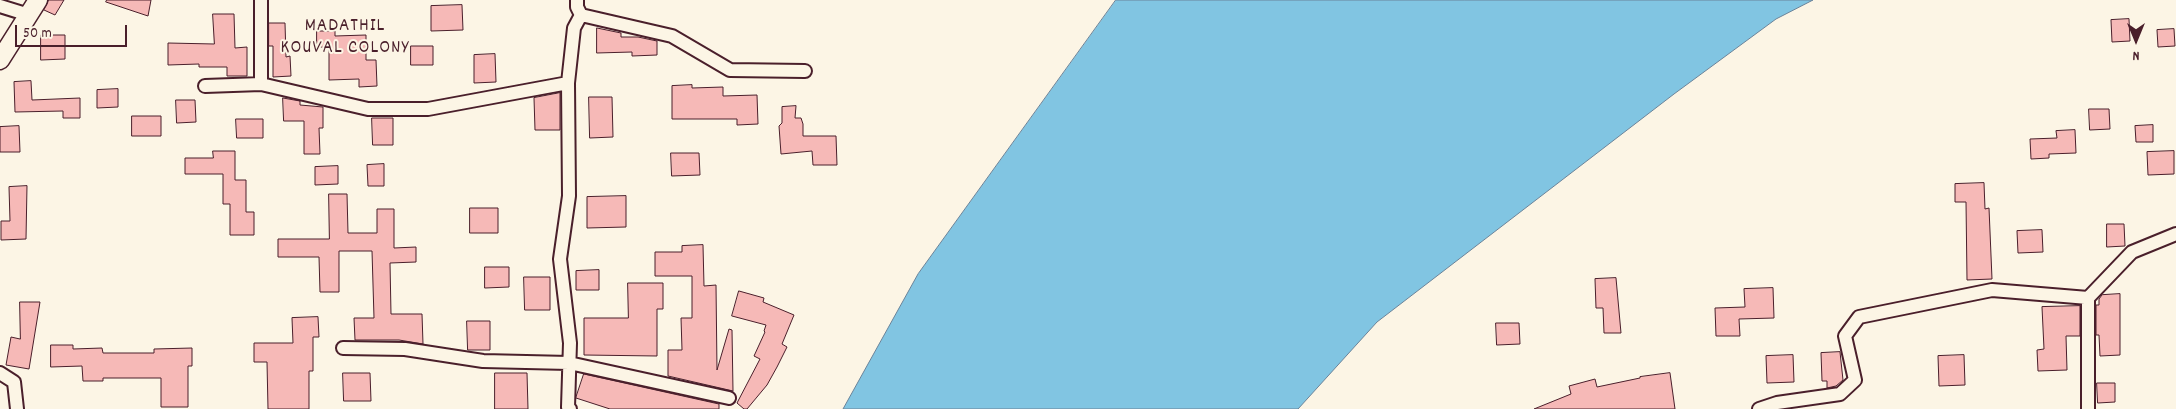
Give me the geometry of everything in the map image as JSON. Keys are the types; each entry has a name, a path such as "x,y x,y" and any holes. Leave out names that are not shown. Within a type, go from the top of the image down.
{"main road":[{"path":"0,60 33,7"}],"street":[{"path":"261,0 262,84"},
{"path":"577,0 577,7 581,15"},
{"path":"0,6 33,7"},
{"path":"581,15 672,36 730,70 805,71"},
{"path":"570,409 568,407 570,343 560,259 569,196 568,83 574,28 581,15"},
{"path":"205,86 262,84 368,110 428,110 568,83"},
{"path":"2088,409 2088,298 2132,252 2176,234"},
{"path":"1759,409 1777,403 1840,394 1855,380 1846,336 1859,317 1992,290 2088,298"},
{"path":"343,348 405,349 483,361 569,363 729,398"},
{"path":"0,373 14,382 17,409"}],"water":[{"path":"1116,0 1813,0 1776,19 1674,94 1377,322 1298,409 843,409 918,274"}],"building":[{"path":"49,0 64,0 55,15 44,10"},
{"path":"107,0 151,0 148,16 106,2"},
{"path":"462,5 463,30 431,31 431,6"},
{"path":"213,14 234,14 235,48 247,47 247,76 227,76 227,67 199,67 199,64 168,65 168,43 214,44"},
{"path":"2129,19 2130,41 2112,42 2111,20"},
{"path":"269,23 285,23 286,57 290,56 291,76 273,77 273,46 269,46"},
{"path":"597,28 621,33 621,37 638,37 657,41 657,55 632,56 632,52 597,53"},
{"path":"2174,29 2175,46 2158,47 2157,30"},
{"path":"317,31 335,31 335,36 366,35 366,60 376,60 377,86 359,87 359,79 329,80 329,47 317,47"},
{"path":"41,35 65,35 65,59 41,60"},
{"path":"411,46 433,46 433,65 411,65"},
{"path":"495,54 496,82 474,83 474,55"},
{"path":"31,81 32,100 80,98 80,118 63,118 63,111 15,112 14,82"},
{"path":"692,85 692,88 723,87 723,96 757,95 758,124 737,125 737,119 672,119 672,86"},
{"path":"118,89 118,107 97,108 97,90"},
{"path":"560,93 560,130 535,130 534,98"},
{"path":"589,97 612,97 613,137 590,138"},
{"path":"283,98 300,101 300,105 323,107 323,128 319,128 320,154 304,154 304,121 284,121"},
{"path":"176,100 195,100 196,122 177,123"},
{"path":"796,106 795,118 801,118 803,136 836,136 837,165 813,165 812,151 781,154 779,126 782,123 782,107"},
{"path":"2089,109 2109,109 2110,129 2090,130"},
{"path":"132,116 161,116 161,136 132,136"},
{"path":"372,118 393,118 393,145 373,145"},
{"path":"236,119 263,119 263,138 237,138"},
{"path":"2153,125 2153,142 2136,142 2135,126"},
{"path":"19,126 20,152 0,152 0,127"},
{"path":"2075,130 2076,153 2049,154 2049,158 2031,159 2030,139 2057,138 2056,131"},
{"path":"213,151 235,151 235,180 246,180 246,212 254,212 254,235 230,235 230,204 223,204 223,174 185,174 185,158 213,158"},
{"path":"2174,151 2174,174 2148,175 2147,152"},
{"path":"671,153 699,153 700,175 672,176"},
{"path":"384,164 384,186 368,186 367,165"},
{"path":"338,166 338,184 315,185 315,167"},
{"path":"1984,183 1985,209 1989,208 1992,279 1967,280 1966,202 1955,202 1955,184"},
{"path":"27,186 26,239 1,240 1,221 10,221 9,187"},
{"path":"329,194 347,194 348,233 377,233 377,209 394,209 394,248 416,247 416,262 390,263 391,314 422,314 423,344 399,340 355,340 354,318 374,318 372,251 339,251 339,292 320,292 319,257 278,257 278,239 329,239"},
{"path":"626,196 626,227 587,228 587,197"},
{"path":"470,208 498,208 498,233 470,233"},
{"path":"2107,224 2124,224 2125,246 2107,247"},
{"path":"2042,230 2043,252 2018,253 2017,231"},
{"path":"703,245 704,286 716,285 717,370 729,329 732,330 733,391 668,376 668,350 682,350 681,318 692,318 692,276 655,276 655,252 682,252 682,246"},
{"path":"485,267 509,267 509,287 485,288"},
{"path":"599,270 599,290 576,290 576,271"},
{"path":"524,277 550,277 550,310 525,310"},
{"path":"1616,278 1621,333 1604,333 1603,308 1596,308 1595,279"},
{"path":"628,283 663,283 663,309 657,309 657,356 584,355 584,318 628,318"},
{"path":"1773,288 1774,318 1739,319 1740,336 1716,336 1715,308 1745,307 1744,289"},
{"path":"739,291 764,298 763,302 794,315 782,344 787,347 777,367 767,385 747,409 744,409 737,403 760,359 754,356 765,332 766,325 732,316"},
{"path":"2120,294 2120,355 2100,356 2099,335 2096,335 2096,305 2099,305 2099,299 2102,295"},
{"path":"20,302 40,302 29,369 6,365 11,337 20,339"},
{"path":"2080,306 2080,336 2066,336 2067,370 2038,371 2037,350 2044,349 2042,307"},
{"path":"318,317 319,337 313,337 313,371 309,371 309,409 268,409 267,362 254,362 254,343 293,343 292,318"},
{"path":"467,321 490,321 490,350 468,350"},
{"path":"1496,323 1519,323 1520,344 1497,345"},
{"path":"51,345 73,345 73,349 102,348 103,353 154,353 154,349 192,348 192,366 188,366 188,407 161,407 161,378 103,378 103,381 83,381 82,366 51,367"},
{"path":"1840,352 1843,380 1836,386 1827,388 1827,381 1822,381 1821,353"},
{"path":"1793,355 1794,382 1767,383 1766,356"},
{"path":"1964,355 1965,385 1939,386 1938,356"},
{"path":"343,373 370,373 371,401 344,401"},
{"path":"495,373 527,373 528,409 495,409"},
{"path":"1670,373 1675,409 1534,409 1571,394 1569,386 1595,379 1597,387 1640,377"},
{"path":"584,374 719,404 719,409 610,409 576,398"},
{"path":"2097,383 2115,383 2115,402 2098,403"}],"district":[{"name":"MADATHIL KOUVAL COLONY","path":"345,38"}]}
